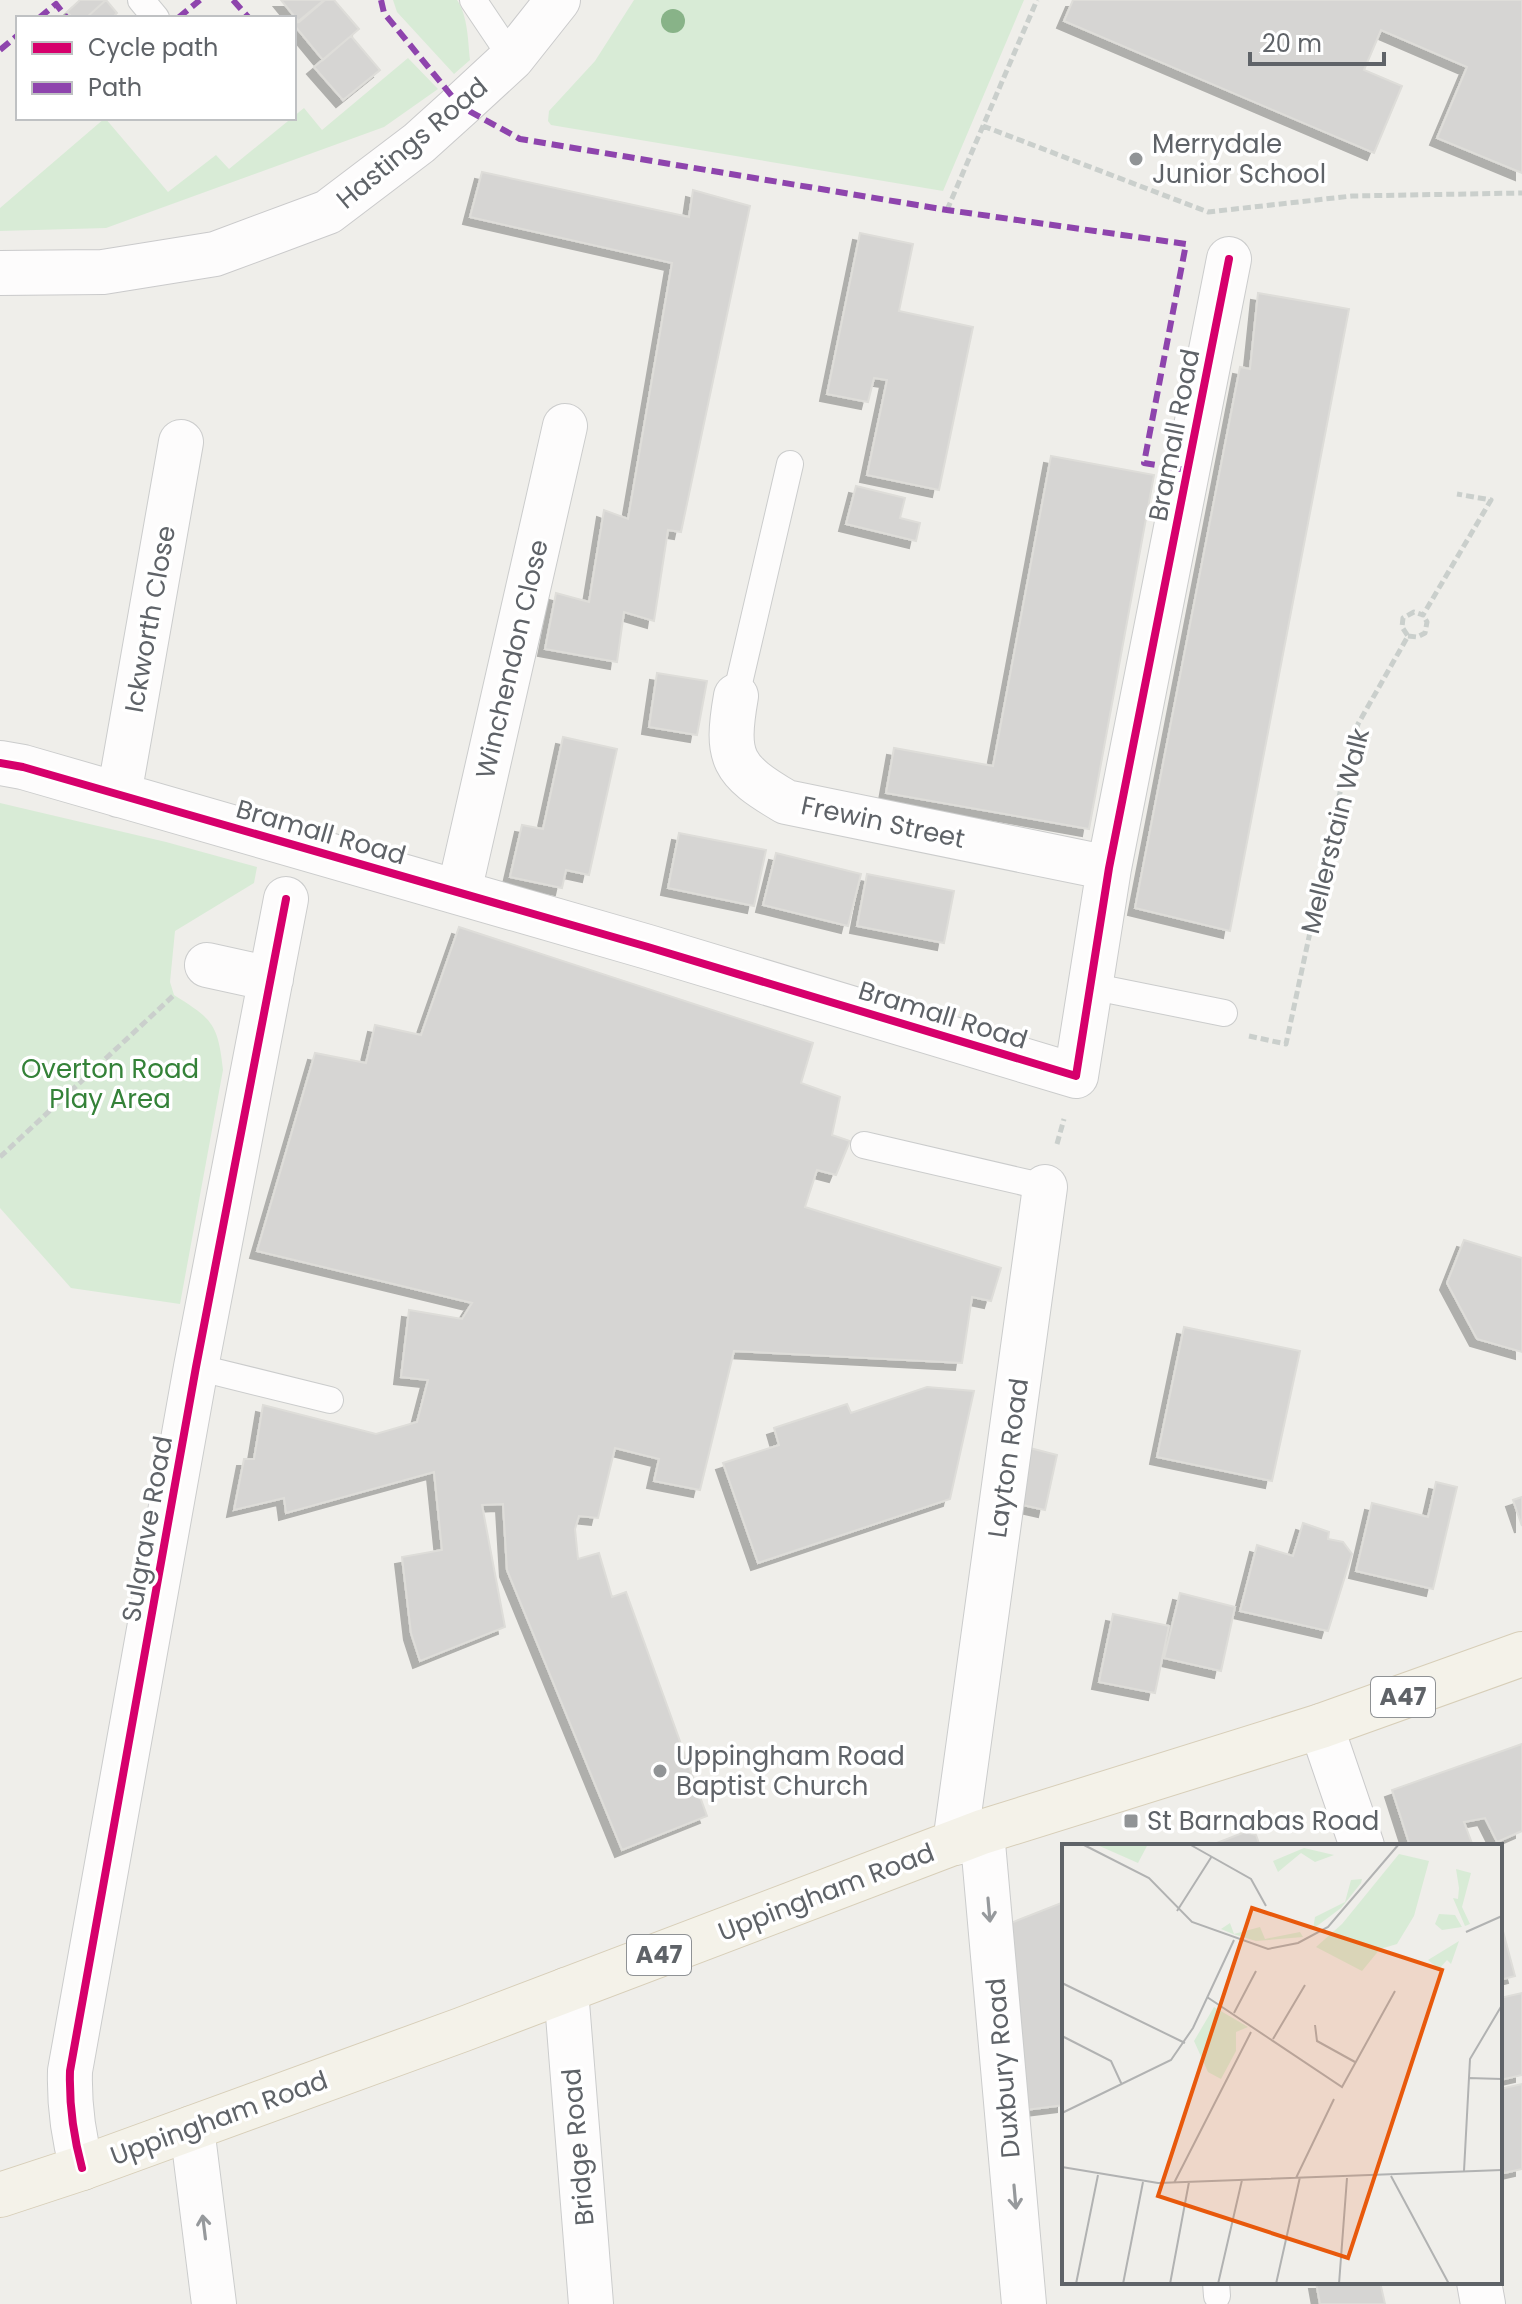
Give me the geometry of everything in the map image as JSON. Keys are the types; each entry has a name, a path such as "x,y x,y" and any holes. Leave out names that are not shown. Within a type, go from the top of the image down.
{"main road":[{"name":"Uppingham Road","path":"0,2195 82,2168 566,1990 969,1837 1321,1726 1522,1654"}],"street":[{"name":"Hastings Road","path":"0,273 103,272 215,254 328,212 419,143 512,58 558,0"},
{"name":"Bramall Road","path":"0,763 459,892 1076,1076 1109,868 1229,259"},
{"name":"Winchendon Close","path":"459,892 565,426"},
{"name":"Ickworth Close","path":"119,795 181,442"},
{"name":"Frewin Street","path":"736,696 729,734 736,762 754,783 786,802 1109,868"},
{"name":"Sulgrave Road","path":"82,2168 71,2123 70,2071 196,1367 286,899"},
{"path":"207,965 271,979"},
{"name":"Layton Road","path":"969,1837 1045,1187"},
{"path":"1321,1726 1361,1844"},
{"name":"Duxbury Road","path":"969,1837 1024,2304"},
{"name":"Bridge Road","path":"566,1990 591,2304"},
{"path":"192,2128 214,2304"},
{"path":"1479,2284 1483,2304"}],"lane":[{"path":"141,0 154,16"},
{"path":"473,0 512,58"},
{"path":"736,696 790,464"},
{"path":"1090,986 1224,1013"},
{"path":"864,1145 1045,1187"},
{"path":"196,1367 330,1400"}],"path":[{"path":"947,210 1037,0"},
{"path":"983,126 1208,212 1352,196 1522,193"},
{"path":"1408,636 1417,637 1425,633 1427,622 1423,615"},
{"path":"0,1157 207,965"},
{"path":"1045,1187 1076,1076"}],"green space":[{"path":"393,0 457,0 465,21 470,60 454,74 397,12"},
{"path":"634,0 1024,0 943,191 551,125 548,121 549,111 595,61"},
{"path":"408,58 438,89 384,127 106,228 0,231 0,208 103,120 107,120 168,192 216,155 229,169 289,120 296,120 296,115 304,108 322,130"},
{"name":"Overton Road Play Area","path":"0,803 257,867 254,883 175,931 170,982 174,995 211,1024 219,1042 223,1070 180,1304 71,1288 0,1208"}],"building":[{"path":"80,0 106,0 88,16 71,16 67,12"},
{"path":"106,0 117,13 114,16 88,16"},
{"path":"281,0 325,0 299,22"},
{"path":"324,0 334,0 359,29 323,60 296,27 296,23"},
{"path":"1073,0 1522,0 1522,173 1437,138 1467,67 1381,30 1364,70 1402,86 1374,153 1064,21"},
{"path":"351,36 380,70 343,100 314,67"},
{"path":"482,172 689,217 693,190 750,206 681,532 668,530 654,621 624,612 617,662 545,649 556,593 589,602 604,510 628,519 672,263 470,217"},
{"path":"860,233 913,244 899,311 973,327 939,490 867,475 887,380 874,378 868,402 827,394"},
{"path":"1258,293 1349,309 1230,931 1135,908 1240,367 1250,369"},
{"path":"1051,456 1154,475 1089,829 886,793 894,748 993,766"},
{"path":"856,486 905,498 900,518 920,523 916,541 846,524"},
{"path":"657,673 707,681 697,735 649,727"},
{"path":"563,737 617,749 589,875 566,870 562,888 510,877 522,825 543,829"},
{"path":"679,833 766,850 754,906 668,888"},
{"path":"776,853 861,874 848,926 763,905"},
{"path":"867,874 954,891 944,943 857,926"},
{"path":"459,927 813,1043 801,1083 840,1097 832,1135 850,1141 836,1175 817,1170 805,1207 1001,1268 991,1301 972,1297 962,1363 734,1351 700,1490 654,1481 659,1459 615,1448 598,1518 579,1516 575,1529 578,1559 599,1553 612,1597 626,1592 707,1816 622,1850 507,1570 503,1504 482,1505 505,1627 420,1661 411,1633 402,1557 442,1550 434,1472 286,1513 284,1498 234,1510 244,1459 254,1459 263,1405 376,1434 417,1422 428,1380 401,1377 409,1310 462,1319 472,1303 257,1251 315,1053 366,1063 375,1025 421,1035"},
{"path":"1464,1240 1522,1258 1522,1352 1477,1339 1447,1283"},
{"path":"1184,1327 1300,1351 1272,1481 1157,1457"},
{"path":"927,1387 974,1391 950,1499 758,1563 723,1463 779,1445 774,1428 847,1404 851,1413"},
{"path":"1026,1447 1057,1455 1045,1510 1014,1503"},
{"path":"1436,1482 1457,1487 1433,1589 1356,1571 1372,1503 1428,1517"},
{"path":"1522,1497 1522,1526 1513,1500"},
{"path":"1303,1523 1329,1532 1328,1539 1343,1542 1352,1554 1328,1631 1240,1611 1257,1545 1293,1556"},
{"path":"1180,1593 1235,1607 1221,1671 1164,1658"},
{"path":"1113,1614 1169,1626 1155,1693 1099,1682"},
{"path":"1522,1744 1522,1831 1497,1842 1485,1818 1464,1822 1472,1844 1409,1844 1392,1790"},
{"path":"1245,1832 1256,1835 1259,1844 1214,1844"},
{"path":"1062,1903 1062,2105 1018,2111 998,1928"},
{"path":"1502,1927 1515,1976 1502,1979"},
{"path":"1522,1993 1522,2075 1502,2080 1502,1998"},
{"path":"1522,2084 1522,2169 1504,2173 1502,2165 1502,2089"},
{"path":"1316,2284 1380,2284 1385,2304 1320,2304"}],"marked path":[{"path":"180,16 200,0"},
{"path":"233,0 247,16"},
{"path":"381,0 384,13 460,106 520,139 947,210 1186,244 1144,463 1187,470"},
{"path":"41,16 56,4 65,16"},
{"path":"0,50 16,37"}],"cycle path":[{"path":"0,763 23,767 648,947 1076,1076 1109,868 1229,259"},
{"path":"82,2168 72,2120 70,2071 196,1367 286,899"}],"place":[{"name":"Merrydale Junior School","path":"1136,159"},
{"name":"Uppingham Road Baptist Church","path":"660,1771"},
{"name":"St Barnabas Road","path":"1131,1821"}]}
